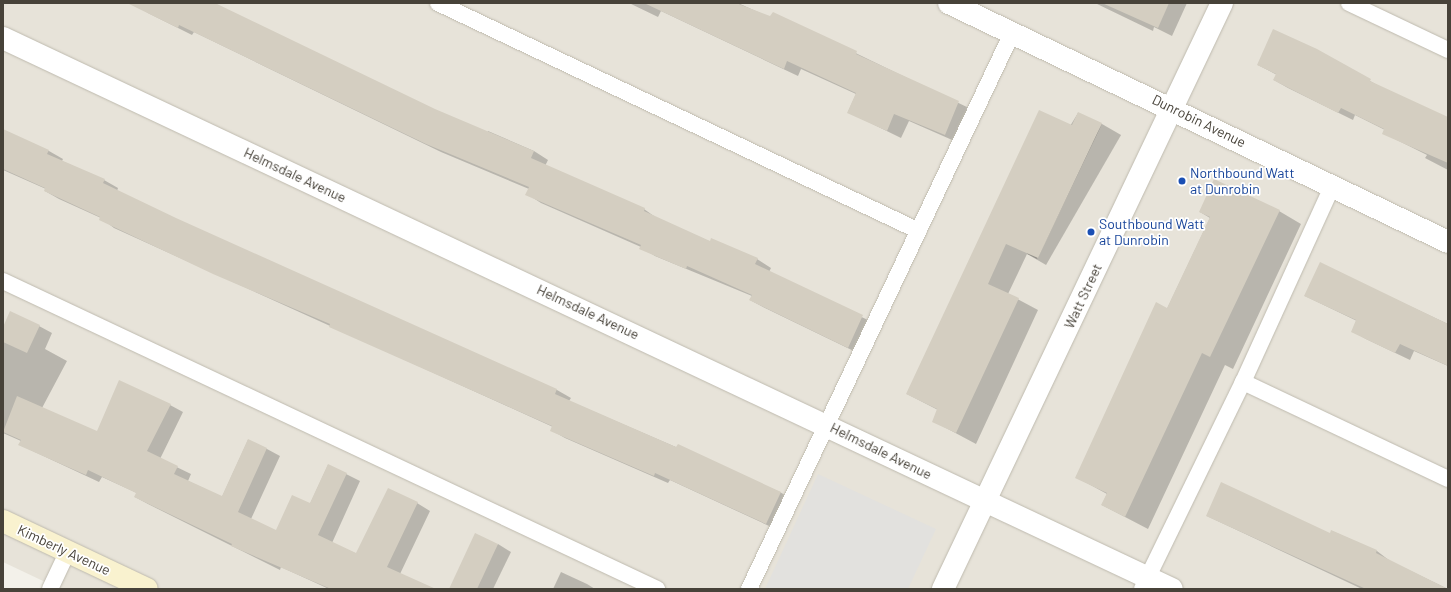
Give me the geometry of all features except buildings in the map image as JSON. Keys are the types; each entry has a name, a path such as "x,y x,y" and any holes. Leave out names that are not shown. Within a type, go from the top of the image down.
{"street":[{"name":"Dunrobin Avenue","path":"949,3 1172,108 1448,242"},
{"name":"Watt Street","path":"943,589 1222,3"},
{"name":"Helmsdale Avenue","path":"3,38 986,500 1145,583 1172,589"},
{"name":"Kimberly Avenue","path":"3,521 148,589"}],"lane":[{"path":"438,3 919,231"},
{"path":"1349,3 1448,50"},
{"path":"750,589 826,424 1012,33"},
{"path":"1145,583 1243,382 1332,187"},
{"path":"3,281 657,589"},
{"path":"1243,382 1448,479"},
{"path":"50,589 68,551"}],"shaded area":[{"path":"3,3 1448,3 1448,589 60,589 3,562"},
{"path":"818,474 936,529 908,589 765,589"}],"place":[{"name":"Northbound Watt at Dunrobin","path":"1182,181"},
{"name":"Southbound Watt at Dunrobin","path":"1091,232"}]}
